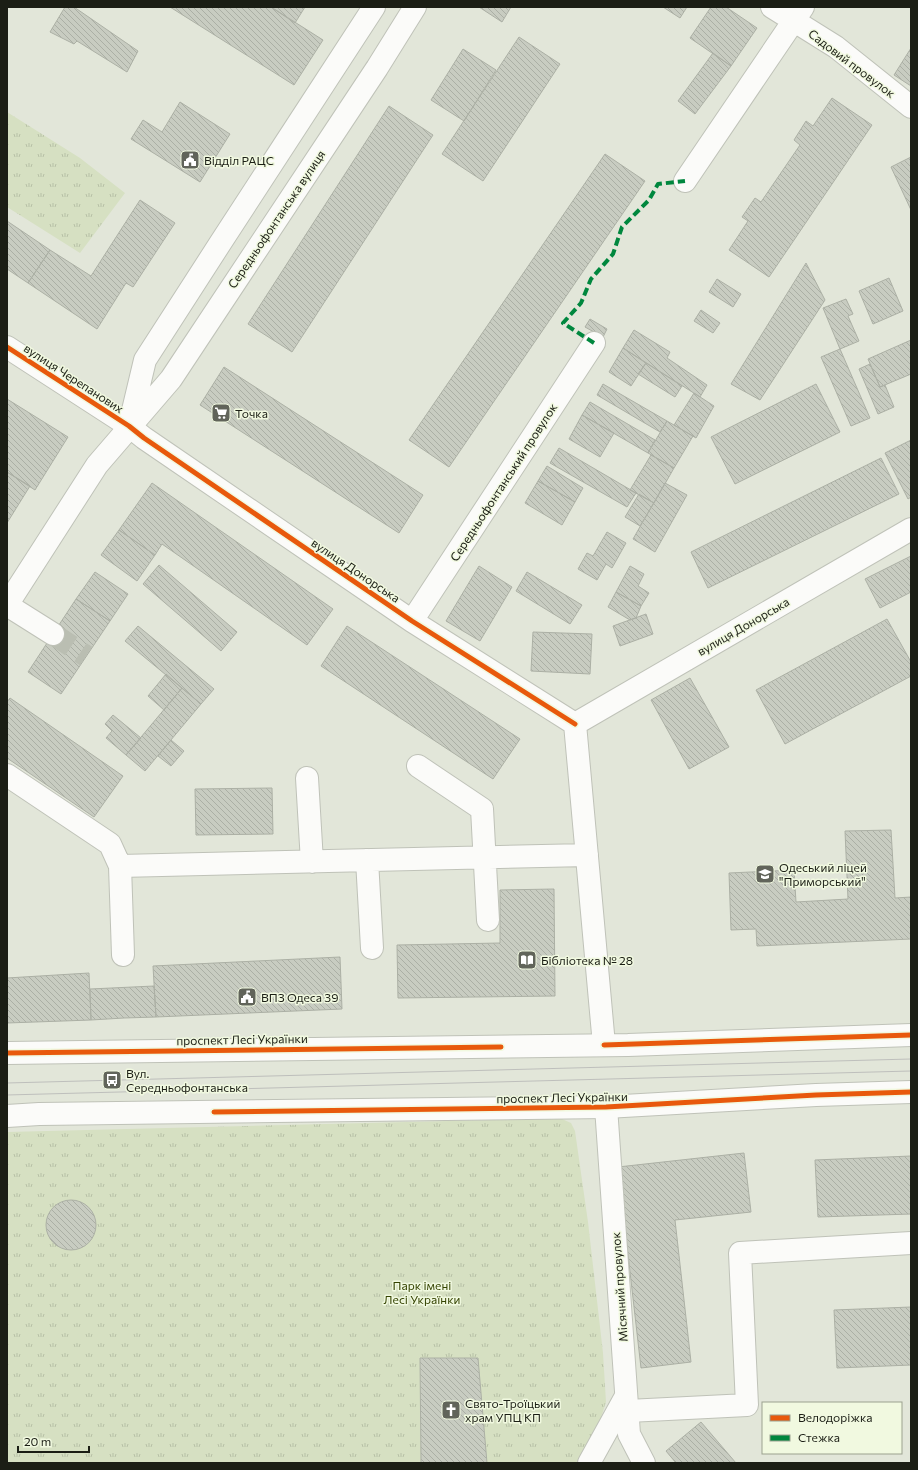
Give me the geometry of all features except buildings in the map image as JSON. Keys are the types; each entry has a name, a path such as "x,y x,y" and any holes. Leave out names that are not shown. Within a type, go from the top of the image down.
{"main road":[{"name":"Середньофонтанська вулиця","path":"129,426 145,360 374,7"},
{"name":"Середньофонтанська вулиця","path":"7,605 97,465 171,379 416,7"},
{"name":"Садовий провулок","path":"772,7 799,14 836,47 911,107"},
{"path":"685,181 799,14"},
{"name":"Середньофонтанський провулок","path":"412,621 594,343"},
{"name":"вулиця Черепанових","path":"7,347 129,426"},
{"name":"вулиця Донорська","path":"129,426 150,443 412,621 575,724 911,529"},
{"path":"7,605 54,634"},
{"path":"575,724 604,1045"},
{"path":"418,766 482,809 488,920"},
{"path":"7,775 110,844 120,866 123,955"},
{"path":"307,778 312,862"},
{"path":"120,866 587,855"},
{"path":"367,860 372,948"},
{"name":"проспект Лесі Українки","path":"7,1053 604,1045 911,1035"},
{"name":"проспект Лесі Українки","path":"7,1116 39,1114 606,1107 816,1095 911,1092"},
{"name":"Місячний провулок","path":"606,1107 629,1434 644,1463"},
{"path":"589,1463 627,1404 747,1405 740,1252 911,1243"}],"green space":[{"path":"7,112 80,158 125,193 80,253 7,207"},
{"name":"Парк імені Лесі Українки","path":"562,1119 571,1123 575,1131 588,1222 603,1353 606,1402 589,1455 584,1463 7,1463 7,1132"}],"tunnel":[{"path":"53,634 86,656"}],"tram line":[{"path":"7,1083 911,1059"},
{"path":"7,1095 911,1071"}],"marked path":[{"path":"594,343 563,323 581,303 591,279 613,254 622,227 649,200 658,184 685,181"}],"cycle path":[{"path":"7,347 129,426 144,438 412,621 575,724"},
{"path":"604,1045 911,1035"},
{"path":"7,1053 501,1047"},
{"path":"214,1112 606,1107 816,1095 911,1092"}],"place":[{"name":"Відділ РАЦС","path":"190,160"},
{"name":"Точка","path":"221,413"},
{"name":"Одеський ліцей \"Приморський\"","path":"765,874"},
{"name":"Бібліотека № 28","path":"527,960"},
{"name":"ВПЗ Одеса 39","path":"247,997"},
{"name":"Вул. Середньофонтанська","path":"112,1080"},
{"name":"Свято-Троїцький храм УПЦ КП","path":"451,1410"}]}
